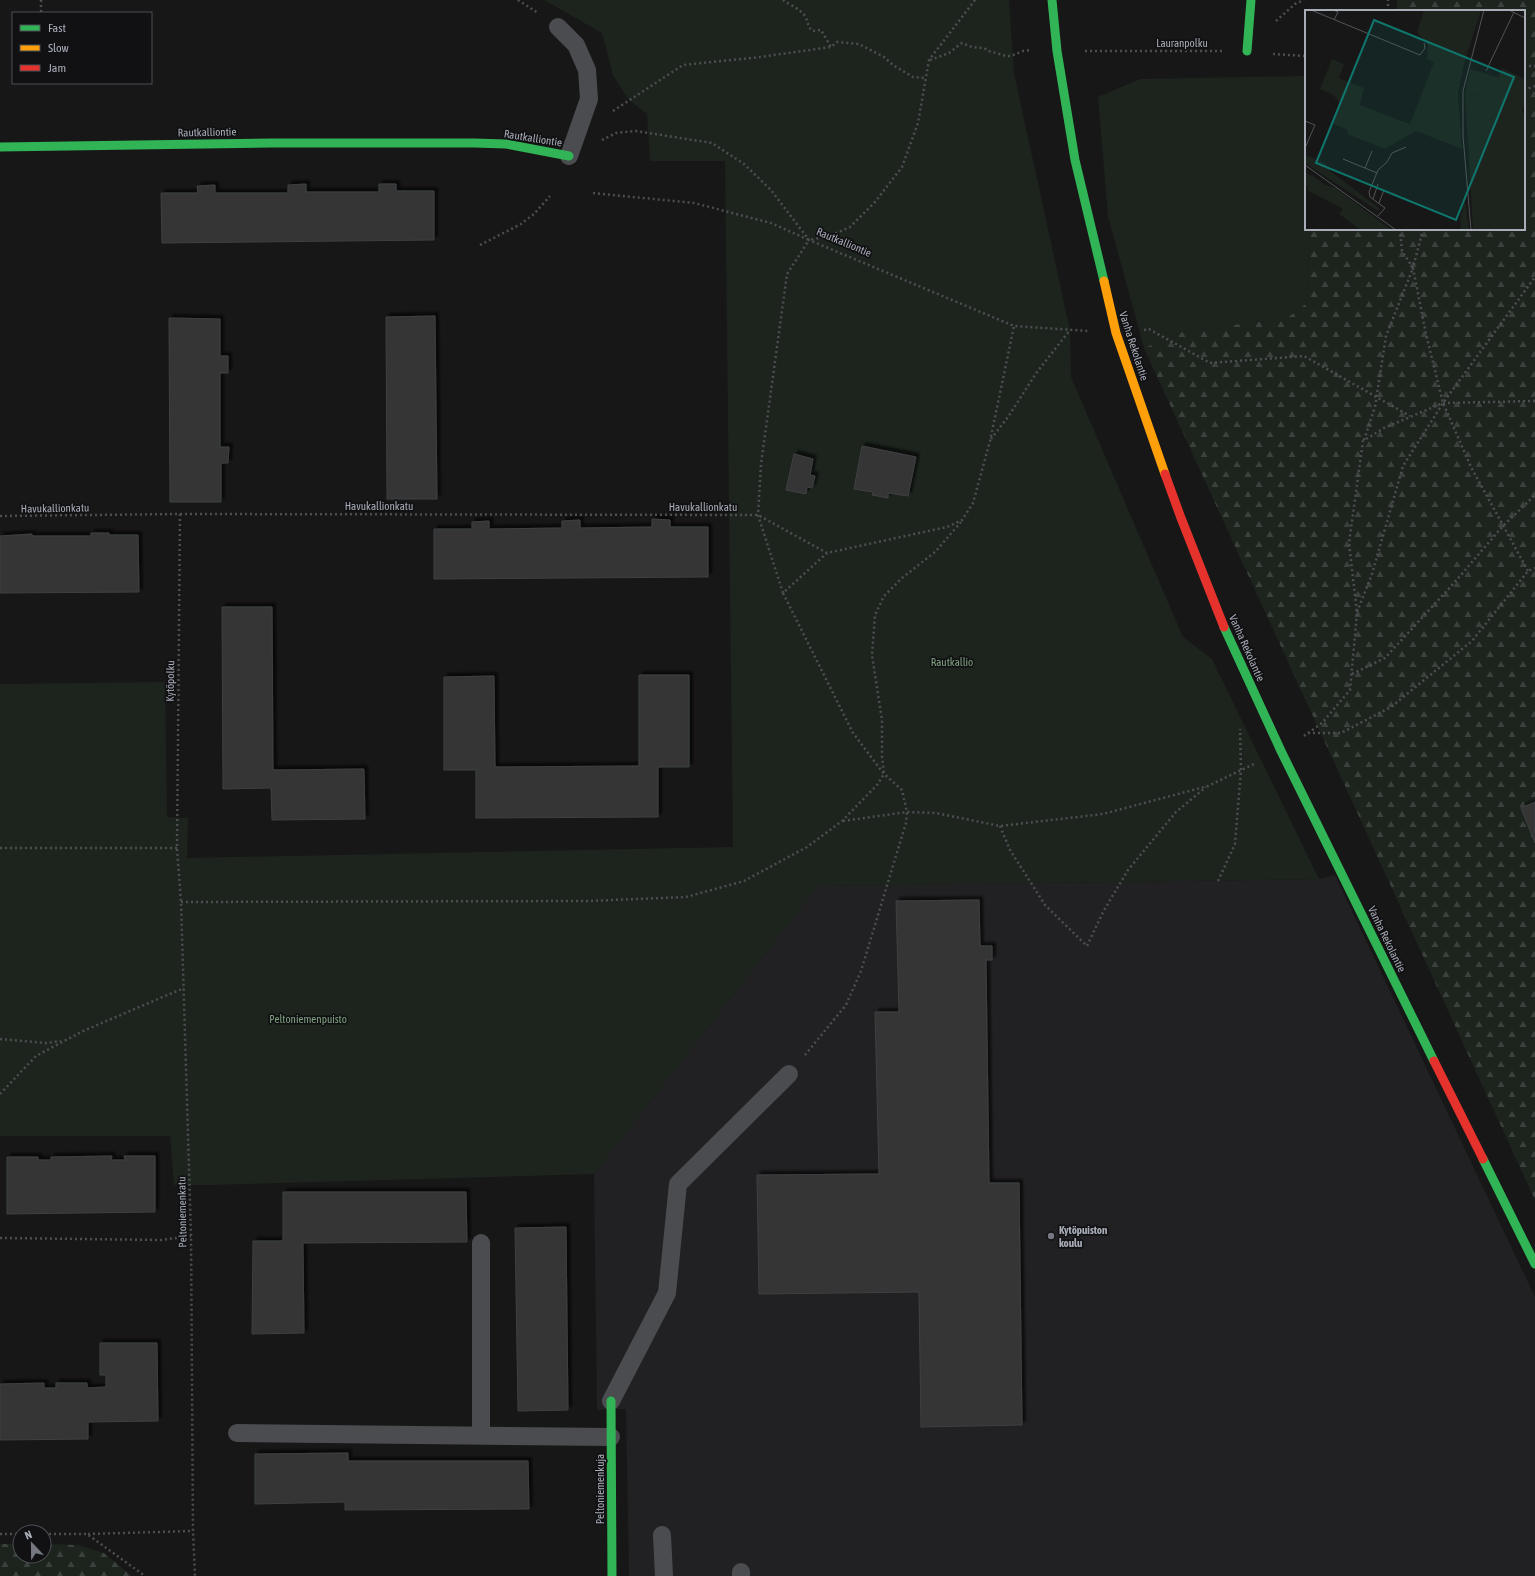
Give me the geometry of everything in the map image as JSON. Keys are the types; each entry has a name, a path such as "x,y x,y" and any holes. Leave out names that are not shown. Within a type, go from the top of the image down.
{"street":[{"name":"Vanha Rekolantie","path":"1052,0 1057,51 1075,160 1116,332 1181,518 1223,625 1281,752 1535,1264"},
{"path":"1246,52 1251,0"},
{"name":"Rautkalliontie","path":"0,148 272,142 474,143 506,144 569,156"},
{"name":"Peltoniemenkuja","path":"611,1401 612,1576"}],"lane":[{"path":"558,27 576,45 587,70 589,99 569,156"},
{"path":"611,1401 667,1293 678,1184 789,1074"},
{"path":"481,1243 481,1435"},
{"path":"236,1433 611,1437"},
{"path":"662,1535 664,1576"}],"path":[{"path":"41,0 41,12"},
{"path":"783,0 803,14 806,18 808,26 812,30 821,30 831,47"},
{"path":"593,192 694,203 772,224 809,240 830,236 850,227 875,202 902,167 918,123 929,60 975,0"},
{"path":"613,111 683,65 760,57 831,47 837,42 860,44 884,57 893,65 913,77 926,78"},
{"name":"Lauranpolku","path":"929,60 949,53 962,43 972,47 984,48 1006,56 1011,56 1023,51 1030,51 1040,47 1057,51 1246,52 1305,56"},
{"path":"1525,90 1535,86"},
{"name":"Rautkalliontie","path":"569,156 616,133 636,131 712,143 744,164 771,190 809,240 1014,326 1116,332 1149,329 1210,363 1304,356 1410,416"},
{"path":"480,245 521,224 534,214 550,196"},
{"path":"1400,230 1402,251 1413,268 1426,334 1443,403 1471,468 1528,571"},
{"path":"842,821 907,812 936,813 1000,826 1103,814 1208,786 1281,752 1322,723 1350,690 1357,613 1349,543 1355,489 1363,441 1375,407 1386,336 1413,268 1422,230"},
{"path":"789,1074 846,1005 861,971 906,822 907,812 902,790 884,774 853,733 783,593 758,515 761,464 787,274 809,240"},
{"path":"1357,613 1372,574 1403,466 1443,403 1535,277"},
{"path":"181,902 588,901 686,897 744,880 807,847 842,821 877,785 884,774 882,756 882,720 872,655 875,615 884,596 902,578 935,552 962,520 972,503 990,441 1014,326"},
{"path":"990,441 1008,417 1037,372 1070,330"},
{"path":"1363,441 1384,428 1443,403 1535,401"},
{"path":"1352,674 1385,658 1454,583 1503,526 1535,495"},
{"name":"Havukallionkatu","path":"0,516 180,514 758,515"},
{"name":"Kytöpolku","path":"177,848 180,514"},
{"path":"758,515 827,553"},
{"path":"783,593 827,553 947,527 962,520"},
{"path":"1307,733 1340,733 1391,707 1472,640 1528,571 1535,568"},
{"path":"1218,881 1235,844 1241,770 1240,725"},
{"path":"1000,826 1010,850 1045,905 1087,946 1103,912 1128,870 1176,812 1208,786"},
{"path":"0,848 177,848"},
{"name":"Peltoniemenkatu","path":"177,848 181,902 191,1236 193,1531 196,1576"},
{"path":"0,1094 36,1056 65,1040 184,988"},
{"path":"0,1039 46,1043 65,1040"},
{"path":"0,1238 161,1240 191,1236"},
{"path":"52,1534 193,1531"},
{"path":"0,1534 12,1534"},
{"path":"87,1534 145,1576"}],"shaded area":[{"name":"Kytöpuiston koulu","path":"1335,875 1535,1297 1535,1576 629,1576 626,1409 597,1410 594,1174 818,886 1319,879"}],"green space":[{"path":"544,0 1009,0 1014,73 1070,330 1071,377 1183,637 1212,659 1319,879 818,886 594,1174 174,1185 170,1136 0,1136 0,684 165,682 167,817 188,818 187,858 733,847 725,161 650,161 647,114 628,99 613,75 602,33"},
{"path":"1397,0 1535,0 1535,1200 1144,348 1185,331 1287,318 1307,303 1310,230 1525,230 1525,10 1397,10"},
{"path":"1305,76 1305,230 1310,230 1307,303 1287,318 1185,331 1144,348 1108,216 1098,97 1140,79"},
{"path":"0,1544 12,1544 12,1564 52,1564 52,1544 78,1545 104,1553 132,1576 0,1576"}],"building":[{"path":"306,184 306,192 379,192 379,184 396,184 396,191 434,191 434,240 162,243 161,193 198,193 197,186 215,185 215,193 288,193 288,185"},
{"path":"435,316 437,499 387,499 386,317"},
{"path":"169,318 220,319 220,356 228,356 228,373 220,373 220,447 229,447 228,463 221,463 221,502 170,502"},
{"path":"862,446 916,457 908,496 888,493 888,498 872,495 873,492 854,489"},
{"path":"794,454 813,459 810,475 815,476 812,488 807,487 806,494 786,490"},
{"path":"652,519 670,520 670,527 708,527 708,577 434,579 434,529 472,529 472,522 489,521 489,529 562,528 562,521 580,520 580,528 652,527"},
{"path":"91,533 109,533 109,535 138,535 139,592 0,593 0,536 32,534 32,536 91,536"},
{"path":"222,607 272,607 273,770 364,769 365,819 272,820 271,788 223,789"},
{"path":"639,675 689,675 689,767 658,767 658,817 476,818 476,770 444,770 444,677 494,676 495,767 639,766"},
{"path":"1535,802 1535,843 1521,808"},
{"path":"979,900 980,946 992,946 992,960 986,960 989,1183 1019,1183 1022,1425 921,1427 919,1292 759,1294 757,1175 879,1174 875,1012 899,1012 896,901"},
{"path":"112,1156 111,1160 125,1160 124,1156 155,1156 155,1212 7,1214 7,1157 38,1157 38,1160 51,1160 51,1157"},
{"path":"283,1192 466,1192 467,1242 303,1243 304,1333 252,1334 253,1241 283,1241"},
{"path":"566,1227 568,1410 518,1411 515,1228"},
{"path":"100,1343 157,1343 158,1421 88,1422 88,1439 0,1440 0,1384 44,1383 44,1388 56,1388 56,1383 87,1383 87,1388 106,1387 106,1375 100,1375"},
{"path":"348,1453 348,1461 528,1461 529,1509 345,1510 345,1502 255,1504 255,1454"}],"traffic: fast":[{"path":"1052,0 1057,51 1075,160 1104,281"},
{"path":"1247,51 1251,0"},
{"path":"0,147 272,143 474,143 506,144 569,156"},
{"path":"1224,627 1281,751 1434,1061"},
{"path":"1483,1159 1535,1264"},
{"path":"611,1401 612,1576"}],"traffic: slow":[{"path":"1104,281 1116,333 1165,474"}],"traffic: jam":[{"path":"1165,474 1224,627"},
{"path":"1434,1061 1483,1159"}],"place":[{"name":"Kytöpuiston koulu","path":"1051,1236"}],"park label":[{"name":"Rautkallio","path":"952,662"},
{"name":"Peltoniemenpuisto","path":"308,1019"}]}
